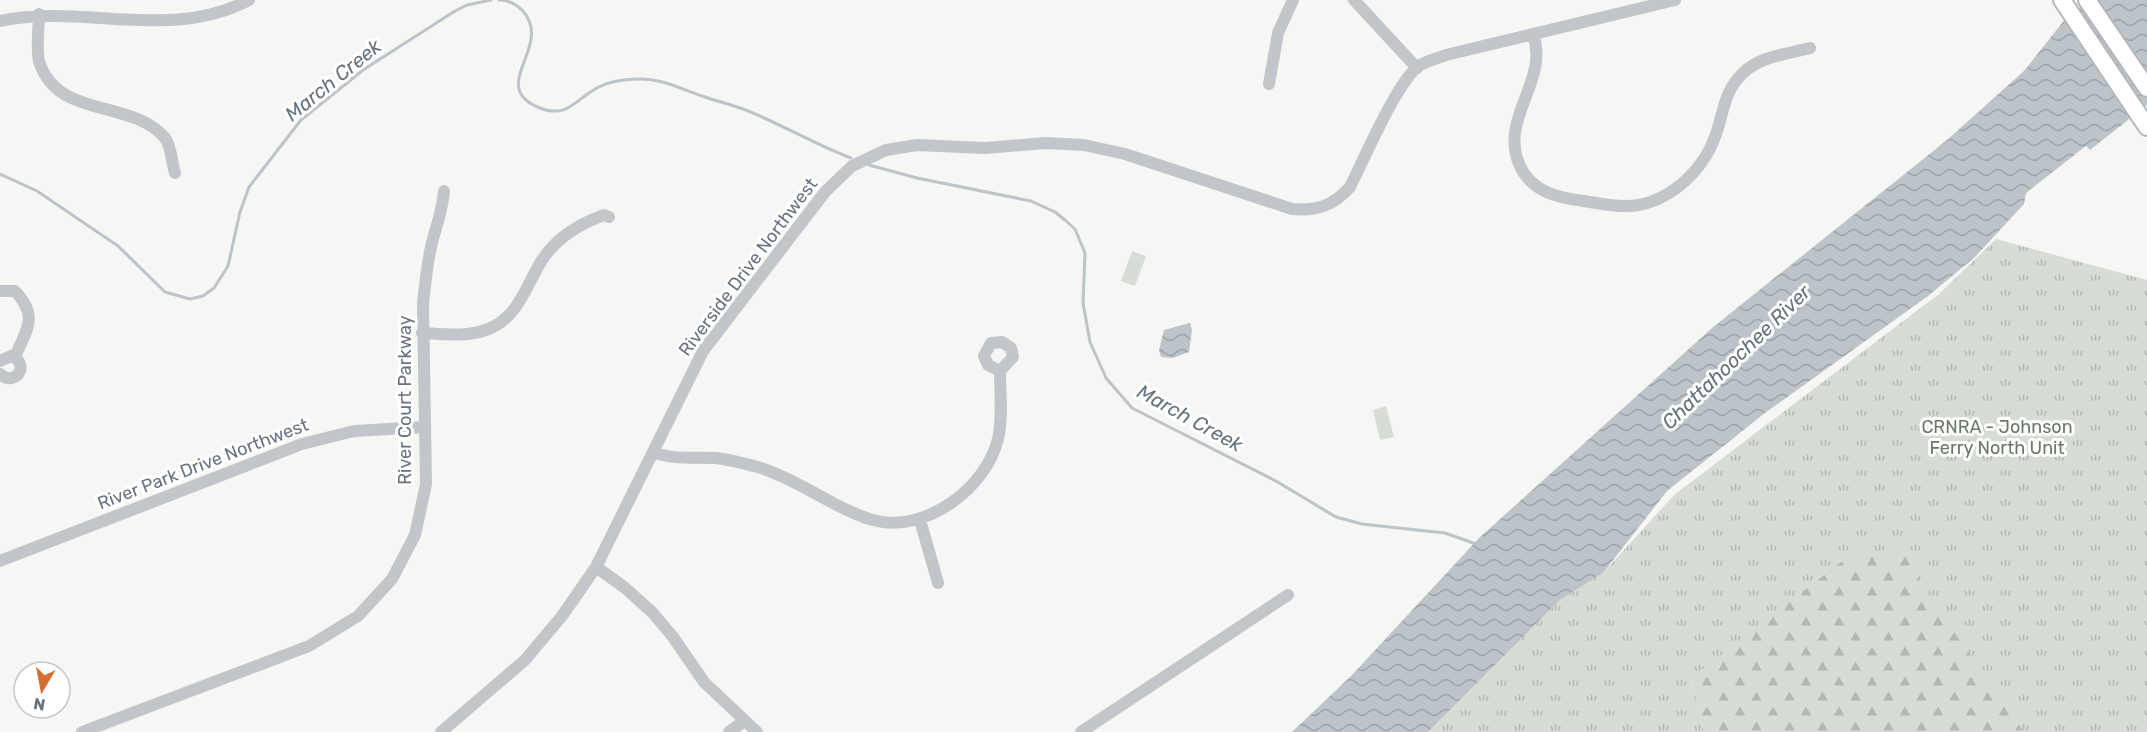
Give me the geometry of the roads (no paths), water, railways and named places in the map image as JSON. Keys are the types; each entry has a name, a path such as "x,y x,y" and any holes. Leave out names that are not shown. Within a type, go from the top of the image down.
{"main road":[{"path":"2062,0 2147,127"},
{"path":"2087,0 2147,88"}],"street":[{"path":"0,21 39,14 156,22 186,21 215,14 249,0"},
{"path":"1269,84 1278,33 1293,0"},
{"path":"1354,0 1417,68"},
{"name":"Riverside Drive Northwest","path":"441,732 525,660 562,616 596,567 703,351 825,192 852,166 886,150 917,145 985,148 1045,143 1084,145 1125,154 1292,209 1310,210 1327,206 1350,187 1398,93 1417,68 1446,55 1675,0"},
{"path":"39,14 39,60 54,86 75,101 136,118 165,139 175,173"},
{"path":"1533,35 1538,48 1538,63 1514,133 1514,150 1520,166 1532,183 1552,195 1619,206 1638,205 1657,199 1676,188 1694,172 1714,140 1728,91 1745,70 1765,59 1810,48"},
{"name":"River Court Parkway","path":"82,732 309,646 358,616 392,579 415,535 426,484 422,333 426,274 432,244 440,223 444,191"},
{"path":"422,333 472,334 499,323 519,305 542,261 560,239 589,220 604,215 609,217"},
{"path":"0,291 15,291 28,304 30,321 15,357"},
{"path":"0,361 7,356 15,357 21,366 20,373 10,379 0,374"},
{"path":"653,452 666,456 740,462 792,480 876,521 898,524 920,520 938,513 957,498 978,476 991,457 1001,421 999,370"},
{"name":"River Park Drive Northwest","path":"0,561 302,444 354,431 424,427"},
{"path":"920,520 938,583"},
{"path":"596,567 624,587 652,612 673,637 704,682 743,722 756,732"},
{"path":"1081,732 1288,595"},
{"path":"729,732 743,722"}],"water":[{"name":"Chattahoochee River","path":"2089,0 2147,0 2147,105 2090,150 2086,146 2026,193 2024,204 1975,257 1928,296 1765,413 1667,491 1603,573 1560,600 1428,732 1292,732 1352,675 1479,538 1712,328 1947,140 2025,70 2066,18"},
{"path":"1190,323 1192,330 1189,352 1173,358 1161,357 1159,350 1164,330"}],"waterway":[{"name":"March Creek","path":"0,174 37,191 118,246 165,292 190,299 203,296 214,288 228,266 240,212 249,187 301,120 363,70 455,11 467,5 491,0"},
{"name":"March Creek","path":"499,0 518,6 530,25 531,38 519,78 519,89 525,99 540,108 549,111 563,110 597,88 615,82 640,79 657,81 743,109 851,158"},
{"name":"March Creek","path":"869,165 917,178 1031,201 1055,212 1075,229 1085,253 1083,303 1090,342 1106,378 1132,408 1276,481 1336,517 1362,524 1445,533 1476,544"}],"park label":[{"name":"CRNRA - Johnson Ferry North Unit","path":"1997,437"}]}
